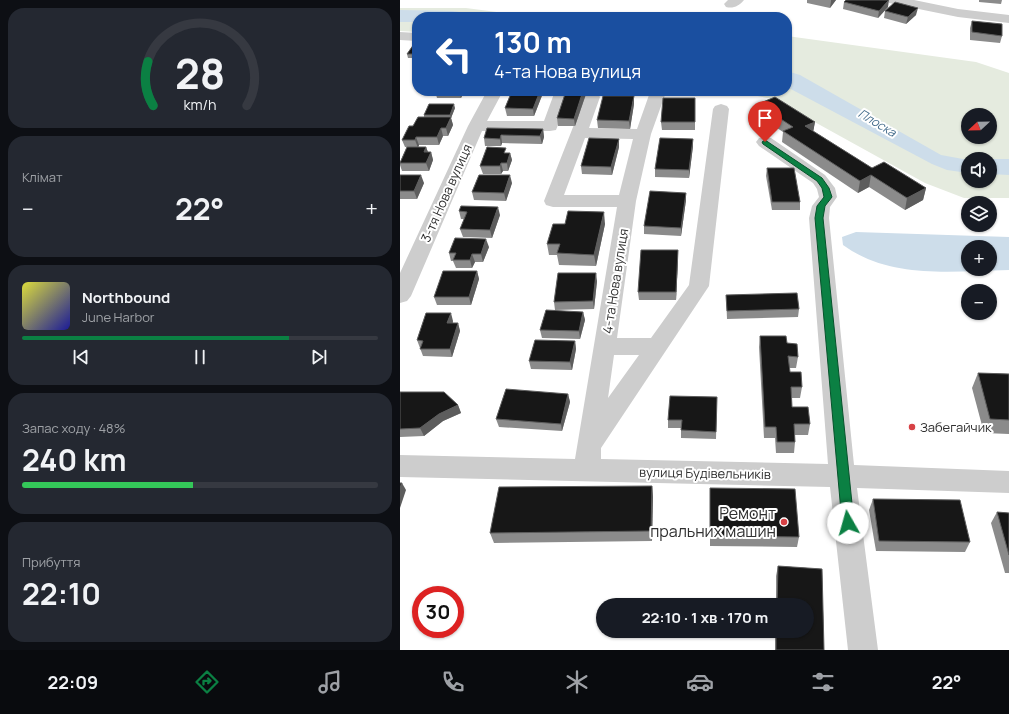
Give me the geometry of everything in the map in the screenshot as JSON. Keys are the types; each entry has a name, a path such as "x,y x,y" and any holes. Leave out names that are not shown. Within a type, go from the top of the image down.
{"street":[{"path":"894,0 958,13 1009,19"},
{"path":"400,36 412,37"},
{"name":"3-тя Нова вулиця","path":"400,296 476,126 493,96"},
{"path":"476,126 550,126 561,96"},
{"name":"4-та Нова вулиця","path":"587,470 589,445 627,201 643,134 657,96"},
{"path":"592,97 553,201 627,201"},
{"path":"589,445 699,286 721,109"},
{"path":"579,133 643,134"},
{"path":"765,142 819,179 826,188 828,197 821,206 819,218 842,476 863,650"},
{"path":"604,346 657,347"},
{"name":"вулиця Будівельників","path":"400,466 842,476 1009,482"}],"shaded area":[{"path":"400,8 466,8 496,12 412,12 412,32 400,31"},
{"path":"792,37 976,62 1009,73 1009,198 997,198 997,196 961,197 925,183 773,99 757,96 792,96"}],"water":[{"path":"400,10 460,12 412,12 412,22 400,22"},
{"name":"Плоска","path":"792,73 800,75 941,155 961,159 961,172 947,170 932,164 792,90"},
{"path":"997,159 1009,159 1009,175 997,174"},
{"path":"856,232 1009,237 1009,270 997,270 997,240 961,240 961,272 902,269 881,264 862,256 843,245 842,237"}],"building":[{"path":"846,0 889,0 879,11 844,2"},
{"path":"895,2 918,8 908,17 885,11"},
{"path":"972,21 1002,24 1002,36 972,32"},
{"path":"412,47 412,54 407,54"},
{"path":"510,96 538,96 533,109 505,108"},
{"path":"564,96 581,96 574,119 557,118"},
{"path":"603,96 634,96 629,121 597,120"},
{"path":"775,97 815,122 805,126 872,168 884,162 926,188 907,198 871,175 860,181 783,131 793,127 758,104"},
{"path":"663,98 695,98 695,122 661,122"},
{"path":"429,104 454,104 450,115 424,115"},
{"path":"418,117 451,117 446,128 441,128 437,137 416,137 415,140 402,140 409,126 413,126"},
{"path":"487,128 543,129 540,136 501,135 500,139 484,138"},
{"path":"589,138 619,139 611,167 581,166"},
{"path":"660,138 693,139 689,170 655,169"},
{"path":"407,147 426,147 424,152 431,152 426,163 400,163"},
{"path":"487,147 506,148 504,153 510,153 507,163 501,163 500,166 480,166"},
{"path":"767,168 794,168 800,202 772,202"},
{"path":"400,175 421,175 414,191 400,191"},
{"path":"479,175 510,175 504,193 472,192"},
{"path":"650,191 686,193 681,228 644,226"},
{"path":"461,206 498,207 490,230 460,229 467,212 459,211"},
{"path":"568,211 604,212 594,255 557,253 560,244 547,244 553,224 565,224"},
{"path":"455,238 486,239 481,254 472,254 470,260 453,260 456,253 449,253"},
{"path":"641,250 678,250 676,292 638,292"},
{"path":"443,271 477,271 469,297 434,297"},
{"path":"558,273 596,273 593,301 554,302"},
{"path":"797,293 799,309 727,311 726,295"},
{"path":"546,310 583,312 579,331 540,330"},
{"path":"426,313 451,313 447,323 458,323 450,349 420,349 423,341 417,340"},
{"path":"760,336 786,336 787,343 797,344 798,357 788,356 790,372 801,372 802,387 791,387 792,407 808,407 810,424 794,424 795,442 777,442 776,427 765,427"},
{"path":"535,340 575,341 570,362 529,361"},
{"path":"978,373 1009,374 1009,420 990,419"},
{"path":"506,389 568,394 561,424 496,419"},
{"path":"400,392 444,392 458,405 439,414 420,428 400,429"},
{"path":"670,396 717,397 716,432 681,430 682,420 668,420"},
{"path":"652,486 651,531 490,533 499,487"},
{"path":"710,488 795,489 799,537 710,536"},
{"path":"873,499 960,500 970,542 879,541"},
{"path":"997,512 1009,513 1009,555"},
{"path":"778,566 822,569 824,650 776,650 776,638 814,638 814,598 777,598"}],"place":[{"name":"Забегайчик","path":"912,427"},
{"name":"Ремонт пральних машин","path":"784,522"}],"route":[{"path":"765,142 819,179 826,188 828,197 821,206 819,218 842,476 848,523"}]}
